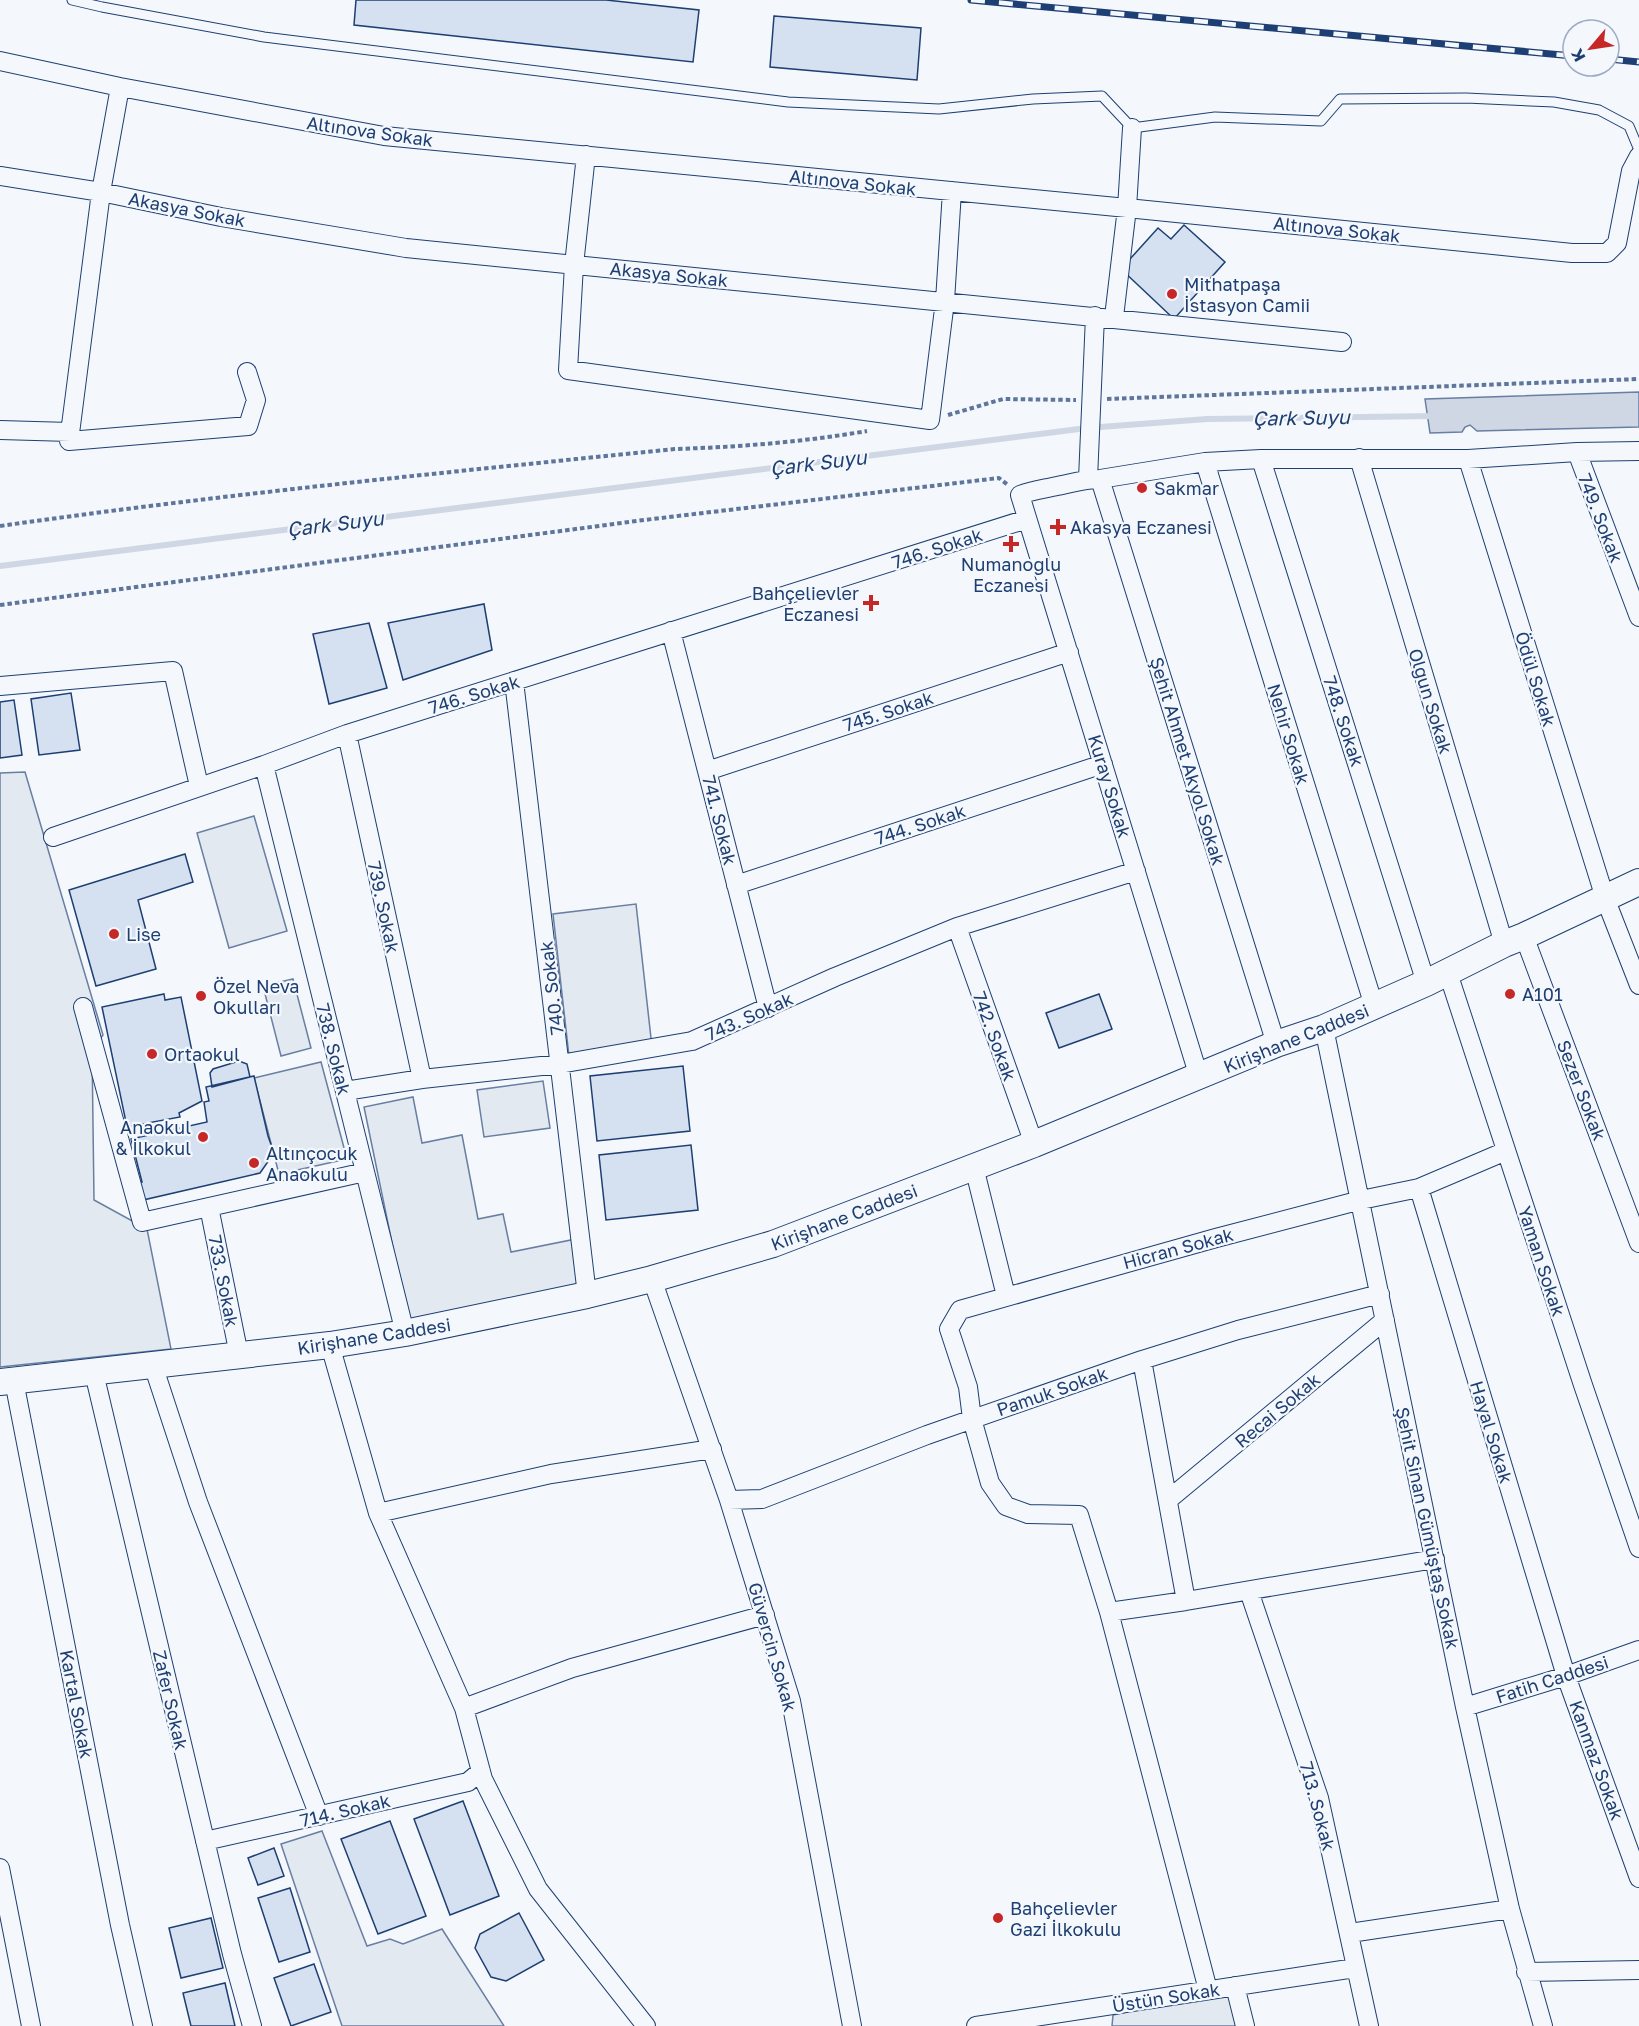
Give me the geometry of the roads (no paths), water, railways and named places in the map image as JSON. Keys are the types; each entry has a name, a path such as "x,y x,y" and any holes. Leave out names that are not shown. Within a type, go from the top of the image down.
{"street":[{"name":"Altınova Sokak","path":"0,62 120,87 384,136 1572,254 1607,253 1617,243 1631,171 1639,156"},
{"path":"120,87 101,192 69,441 248,426 256,400 247,372"},
{"path":"1114,318 1127,208 1132,128"},
{"path":"586,155 574,265 568,370 930,420 945,300 952,191"},
{"name":"Akasya Sokak","path":"0,176 101,192 221,217 406,248 945,300 1342,342"},
{"name":"Şehit Ahmet Akyol Sokak","path":"1095,316 1090,405 1092,474 1276,1044"},
{"path":"0,430 70,432"},
{"path":"1092,474 1205,462 1261,459 1467,459 1576,452 1639,451"},
{"name":"749. Sokak","path":"1576,452 1639,617"},
{"name":"Olgun Sokak","path":"1359,458 1514,940"},
{"name":"748. Sokak","path":"1261,459 1437,978"},
{"name":"Ödül Sokak","path":"1467,459 1605,898 1639,985"},
{"name":"Nehir Sokak","path":"1205,462 1374,1006"},
{"name":"Kuray Sokak","path":"1092,474 1056,487 1032,490 1020,495 1200,1077"},
{"name":"746. Sokak","path":"53,837 264,765 347,734 1027,519"},
{"name":"741. Sokak","path":"671,631 768,1008"},
{"name":"745. Sokak","path":"707,771 1068,652"},
{"path":"0,686 173,671 199,786"},
{"name":"740. Sokak","path":"514,681 587,1295"},
{"name":"739. Sokak","path":"347,734 422,1079"},
{"name":"744. Sokak","path":"736,885 1103,764"},
{"name":"738. Sokak","path":"264,765 405,1333"},
{"name":"743. Sokak","path":"345,1091 422,1079 560,1064 692,1041 835,977 957,927 1136,871"},
{"name":"Kirişhane Caddesi","path":"7,1382 330,1345 405,1333 587,1295 773,1244 1034,1144 1276,1044 1324,1028 1437,978 1639,882"},
{"name":"742. Sokak","path":"957,927 1034,1144"},
{"name":"Sezer Sokak","path":"1514,940 1639,1243"},
{"name":"Yaman Sokak","path":"1437,978 1506,1151 1639,1548"},
{"path":"83,1007 142,1222 365,1172"},
{"name":"Şehit Sinan Gümüştaş Sokak","path":"1324,1028 1465,1707 1510,1908 1526,1972 1543,2026"},
{"name":"Hicran Sokak","path":"1109,1612 1079,1515 1028,1514 1006,1506 990,1483 972,1419 968,1387 950,1329 960,1310 1360,1200 1419,1188 1506,1151"},
{"path":"975,1167 1006,1296"},
{"name":"Hayal Sokak","path":"1419,1188 1566,1676"},
{"name":"733. Sokak","path":"209,1207 239,1355"},
{"name":"Güvercin Sokak","path":"652,1279 729,1500 791,1701 852,2026"},
{"name":"Pamuk Sokak","path":"729,1500 762,1499 972,1419 1142,1360 1238,1330 1380,1294"},
{"name":"Recai Sokak","path":"1168,1500 1385,1320"},
{"path":"330,1345 378,1513 464,1708 481,1771 538,1889 646,2026"},
{"path":"1142,1360 1186,1601"},
{"path":"153,1365 198,1502 319,1815"},
{"name":"Zafer Sokak","path":"94,1373 232,1954 252,2026"},
{"name":"Kartal Sokak","path":"7,1382 143,2026"},
{"path":"378,1513 551,1474 712,1449"},
{"path":"1208,1990 1109,1612 1435,1559"},
{"name":"713. Sokak","path":"1249,1591 1319,1798 1369,2026"},
{"path":"464,1708 572,1668 765,1616"},
{"name":"Fatih Caddesi","path":"1465,1707 1566,1676 1639,1650"},
{"name":"Kanmaz Sokak","path":"1566,1676 1639,1878"},
{"name":"714. Sokak","path":"205,1841 468,1782 481,1771"},
{"path":"0,1868 31,2026"},
{"path":"1350,1934 1510,1908"},
{"name":"Üstün Sokak","path":"976,2026 1086,2018 1208,1990 1355,1968"},
{"path":"1526,1972 1639,1970"},
{"path":"1235,1986 1245,2026"}],"lane":[{"path":"72,0 264,36 788,102 939,110 1034,99 1102,96 1132,128 1215,117 1321,122 1340,99 1466,98 1554,102 1599,110 1629,126 1639,150"}],"waterway":[{"name":"Çark Suyu","path":"0,566 1087,428 1207,419 1435,416"}],"railway":[{"path":"971,0 1561,55"},
{"path":"1621,60 1639,62"}],"place":[{"name":"Mithatpaşa İstasyon Camii","path":"1172,294"},
{"name":"Sakmar","path":"1142,488"},
{"name":"Akasya Eczanesi","path":"1058,527"},
{"name":"Numanoğlu Eczanesi","path":"1011,544"},
{"name":"Bahçelievler Eczanesi","path":"871,603"},
{"name":"Lise","path":"114,934"},
{"name":"A101","path":"1510,994"},
{"name":"Özel Neva Okulları","path":"201,996"},
{"name":"Ortaokul","path":"152,1054"},
{"name":"Anaokul & İlkokul","path":"203,1137"},
{"name":"Altınçocuk Anaokulu","path":"254,1163"},
{"name":"Bahçelievler Gazi İlkokulu","path":"998,1918"}]}
